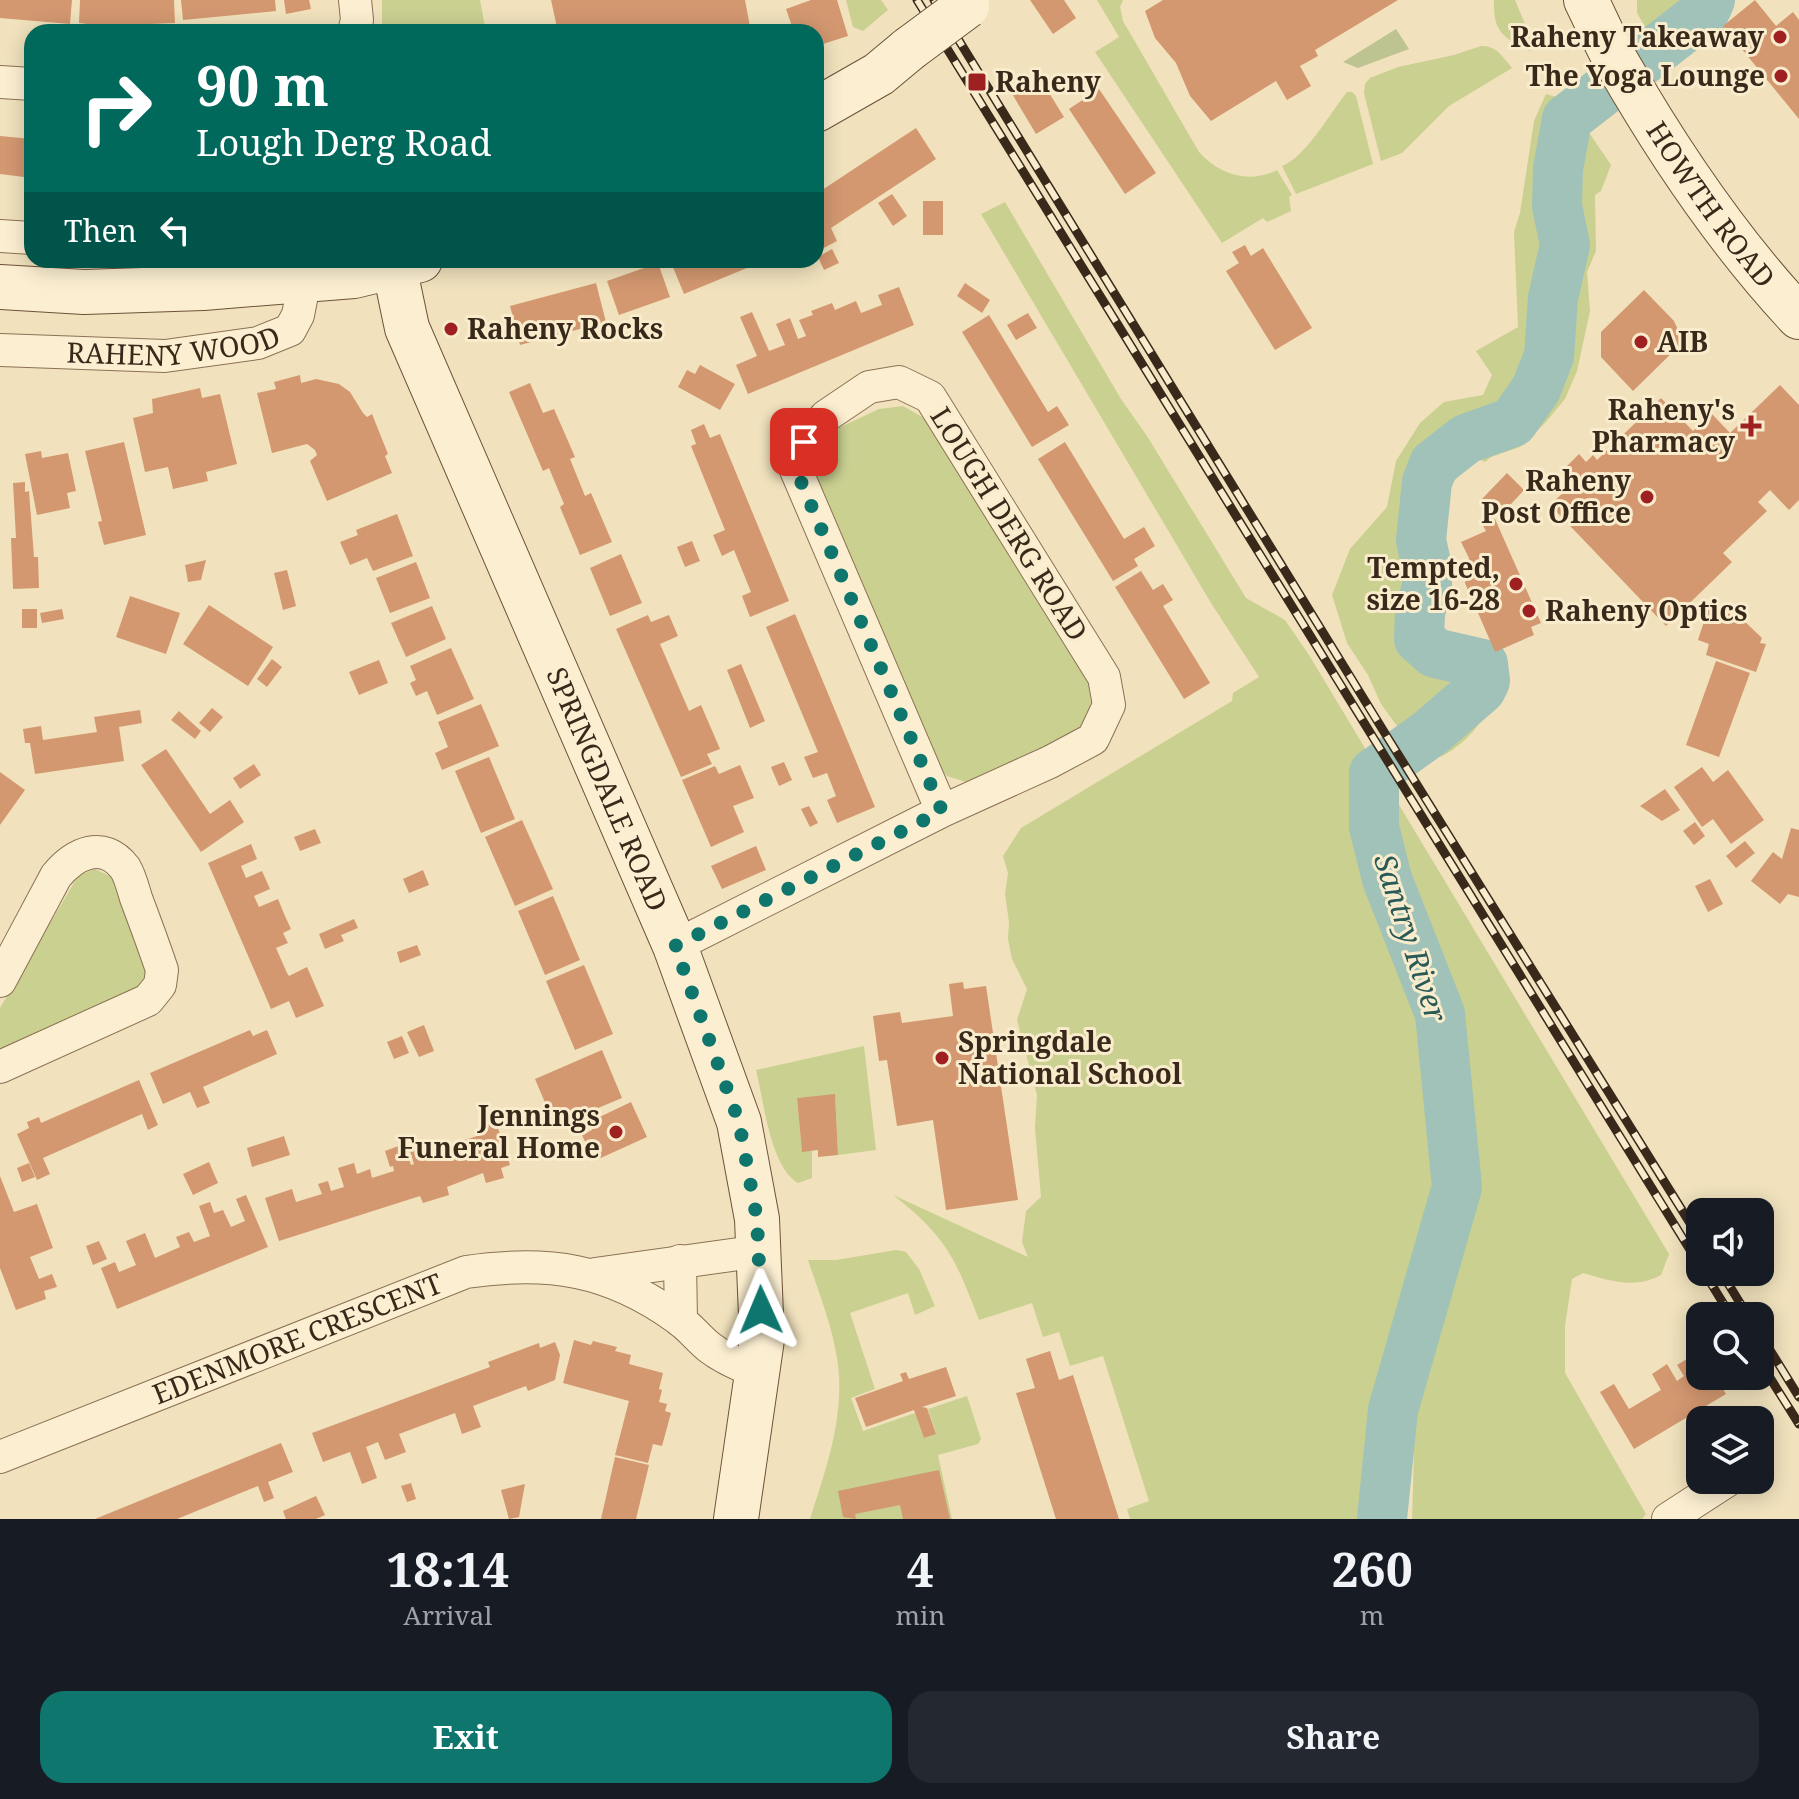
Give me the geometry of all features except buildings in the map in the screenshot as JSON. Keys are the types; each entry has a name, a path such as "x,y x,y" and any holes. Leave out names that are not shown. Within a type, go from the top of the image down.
{"street":[{"path":"355,0 356,24"},
{"name":"HOWTH ROAD","path":"1586,0 1625,76 1663,139 1725,230 1799,317"},
{"path":"824,105 879,74 971,3"},
{"path":"0,82 24,84"},
{"path":"0,236 24,238"},
{"path":"0,287 84,292 202,274 305,279 354,276 387,268"},
{"name":"SPRINGDALE ROAD","path":"407,268 407,328 675,946 739,1122 757,1219 762,1339 736,1519"},
{"name":"RAHENY WOOD","path":"0,350 165,356 258,343 290,330 298,315 305,279"},
{"name":"LOUGH DERG ROAD","path":"675,946 942,811 1093,739 1109,705 1104,677 930,397 899,382 869,387 826,416 804,442 796,470 942,811"},
{"path":"0,981 56,876 67,863 79,855 94,852 113,856 126,869 162,970 160,985 148,1000 0,1067"},
{"name":"EDENMORE CRESCENT","path":"591,1274 760,1251"},
{"path":"680,1261 681,1321"},
{"name":"EDENMORE CRESCENT","path":"3,1446 466,1272 510,1266 552,1267 591,1274 656,1303 724,1357 758,1373"},
{"path":"1668,1519 1706,1494"}],"green space":[{"path":"382,0 480,0 484,24 382,24"},
{"path":"846,0 881,0 888,10 863,31 853,27"},
{"path":"1097,0 1123,0 1120,7 1123,21 1199,152 1216,166 1235,175 1256,176 1277,170 1292,195 1289,197 1291,211 1267,222 1263,218 1222,243 1095,52 1119,37"},
{"path":"1494,0 1515,0 1535,48 1529,51 1501,32 1495,19"},
{"path":"1637,0 1731,0 1696,48 1676,60 1665,62 1637,13"},
{"path":"1396,29 1409,49 1358,68 1343,62"},
{"path":"1481,46 1495,50 1512,68 1449,106 1402,153 1381,161 1364,93 1365,84 1370,78 1398,67"},
{"path":"1347,92 1356,96 1373,164 1296,194 1282,166 1309,144"},
{"path":"1546,94 1567,100 1611,165 1601,191 1595,195 1596,251 1587,272 1590,311 1577,371 1565,399 1545,423 1520,447 1485,462 1479,459 1466,466 1449,488 1437,495 1416,519 1416,561 1421,578 1413,610 1430,639 1477,654 1489,664 1494,677 1494,692 1481,721 1458,746 1433,759 1405,737 1381,704 1368,675 1347,643 1332,595 1350,549 1387,507 1396,461 1420,423 1444,402 1483,395 1492,375 1476,351 1518,327 1514,232 1520,213 1534,121"},
{"path":"1005,202 1121,399 1246,598 1285,620 1309,655 1669,1254 1661,1275 1642,1282 1622,1282 1583,1273 1572,1279 1565,1326 1565,1373 1646,1514 1642,1519 1412,1519 1414,1452 1374,1430 1369,1519 1130,1519 1127,1509 1149,1501 1103,1356 1070,1366 1059,1332 1043,1337 1032,1303 979,1320 947,1250 926,1224 893,1195 1028,1257 1022,1242 1026,1211 1041,1197 1035,1128 1037,1095 1017,1020 1027,989 1012,959 1008,939 1005,894 1008,873 1003,856 1021,828 1232,701 1233,693 1259,677 1211,603 981,214"},
{"path":"903,406 931,422 1088,680 1092,709 1078,731 969,783 947,776 933,760 817,475 815,454 834,430 879,409"},
{"path":"95,869 112,877 149,970 144,989 0,1051 0,1008 78,876"},
{"path":"864,1046 876,1150 838,1155 835,1095 797,1098 802,1151 812,1151 812,1178 798,1183 788,1175 775,1148 756,1070"},
{"path":"896,1250 906,1252 919,1269 935,1306 915,1315 908,1293 850,1313 875,1389 851,1398 863,1431 915,1413 924,1438 936,1433 928,1409 967,1396 981,1439 978,1444 938,1455 952,1519 810,1519 831,1448 838,1412 839,1374 835,1345 808,1260 836,1260"}],"waterway":[{"name":"Santry River","path":"1382,1519 1393,1410 1457,1187 1440,1014 1387,879 1374,827 1374,773 1430,733 1481,689 1485,681 1483,664 1435,653 1419,639 1420,613 1427,586 1421,540 1427,482 1434,464 1466,439 1513,422 1536,389 1549,356 1553,298 1565,245 1557,206 1558,169 1567,119 1704,13 1710,0"}],"railway":[{"path":"917,0 1686,1243"},
{"path":"934,0 1686,1217"},
{"path":"1713,1286 1722,1302"},
{"path":"1730,1286 1739,1302"},
{"path":"1774,1357 1799,1397"},
{"path":"1774,1384 1799,1424"}],"place":[{"name":"Raheny Takeaway","path":"1780,37"},
{"name":"The Yoga Lounge","path":"1781,76"},
{"name":"Raheny","path":"977,82"},
{"name":"Raheny Rocks","path":"451,329"},
{"name":"AIB","path":"1641,342"},
{"name":"Raheny's Pharmacy","path":"1751,426"},
{"name":"Raheny Post Office","path":"1647,497"},
{"name":"Tempted, size 16-28","path":"1516,584"},
{"name":"Raheny Optics","path":"1529,611"},
{"name":"Springdale National School","path":"942,1058"},
{"name":"Jennings Funeral Home","path":"616,1132"}],"route":[{"path":"761,1310 757,1219 739,1122 675,946 942,811 796,470 804,442"}]}
